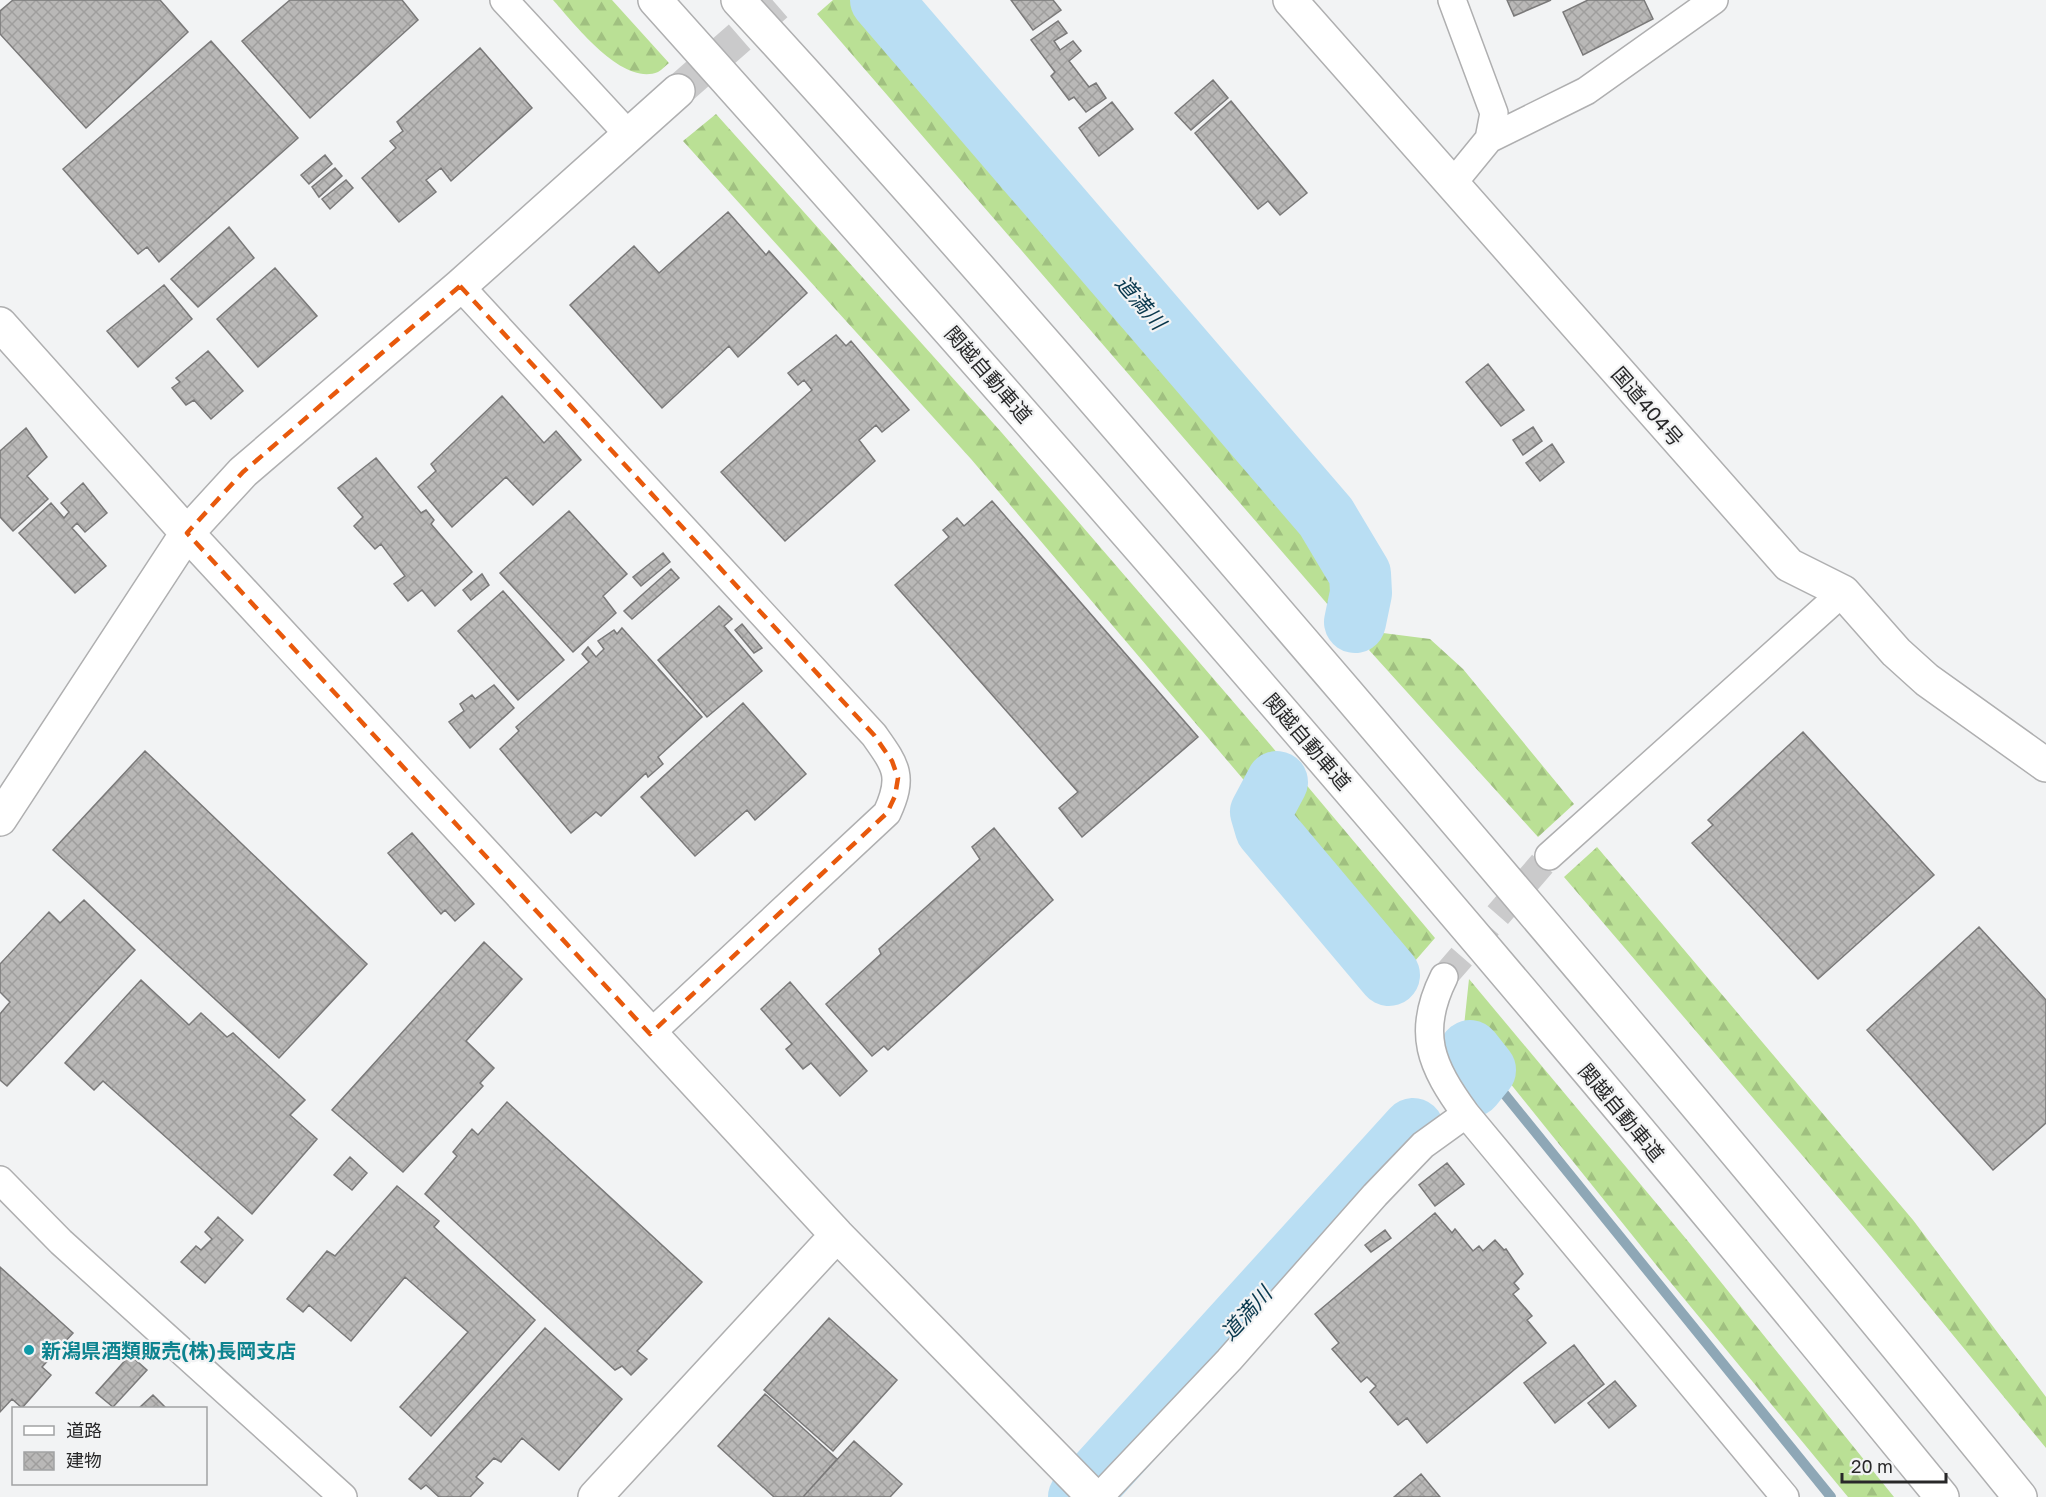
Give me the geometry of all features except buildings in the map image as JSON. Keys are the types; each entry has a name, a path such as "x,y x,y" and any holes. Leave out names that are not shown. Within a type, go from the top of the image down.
{"main road":[{"name":"関越自動車道","path":"655,0 933,309 1446,901 1942,1497"},
{"path":"738,0 952,237 1468,836 1743,1160 2020,1497"},
{"name":"国道404号","path":"1290,0 1789,565 1843,592 1896,652 1927,680 2046,765"},
{"path":"0,819 186,533 243,472 678,91"},
{"path":"0,324 186,533 837,1235 1094,1497"},
{"path":"595,1497 837,1235"}],"street":[{"path":"504,0 628,134"},
{"path":"1452,0 1494,113 1489,139"},
{"path":"1453,183 1489,139 1586,91 1714,0"},
{"path":"459,285 874,735 892,761 898,778 895,796 887,813 650,1034"},
{"path":"1549,856 1843,592"},
{"path":"1444,976 1433,998 1428,1026 1437,1068 1466,1114 1785,1497"},
{"path":"1099,1497 1229,1360 1375,1195 1423,1145 1466,1114"},
{"path":"0,1180 61,1242 343,1497"}],"highlighted area":[{"path":"460,286 874,735 892,761 898,778 895,796 887,813 650,1034 187,533 243,472"}],"green space":[{"path":"553,0 612,0 669,63 658,72 644,74 629,70 614,62"},
{"path":"833,0 873,0 1322,521 1353,579 1353,598 1342,621 817,14"},
{"path":"716,114 1002,433 1279,755 1263,772 1254,792 971,459 683,141"},
{"path":"1383,633 1430,639 1463,669 1574,804 1538,837 1369,650"},
{"path":"1293,769 1435,938 1408,969 1274,809"},
{"path":"1597,847 1913,1220 2046,1397 2046,1448 1878,1244 1564,877"},
{"path":"1469,979 1687,1240 1894,1497 1848,1497 1657,1266 1464,1026"}],"waterway":[{"name":"道満川","path":"881,0 1326,517 1360,574 1361,593 1355,622"},
{"name":"道満川","path":"1277,782 1261,812 1266,829 1389,975"},
{"name":"道満川","path":"1470,1051 1485,1070 1472,1086"},
{"path":"1485,1070 1831,1497"},
{"name":"道満川","path":"1079,1497 1413,1129"}],"tunnel":[{"path":"678,91 782,0"},
{"path":"1444,977 1549,856"}],"place":[{"name":"新潟県酒類販売(株)長岡支店","path":"29,1350"}]}
